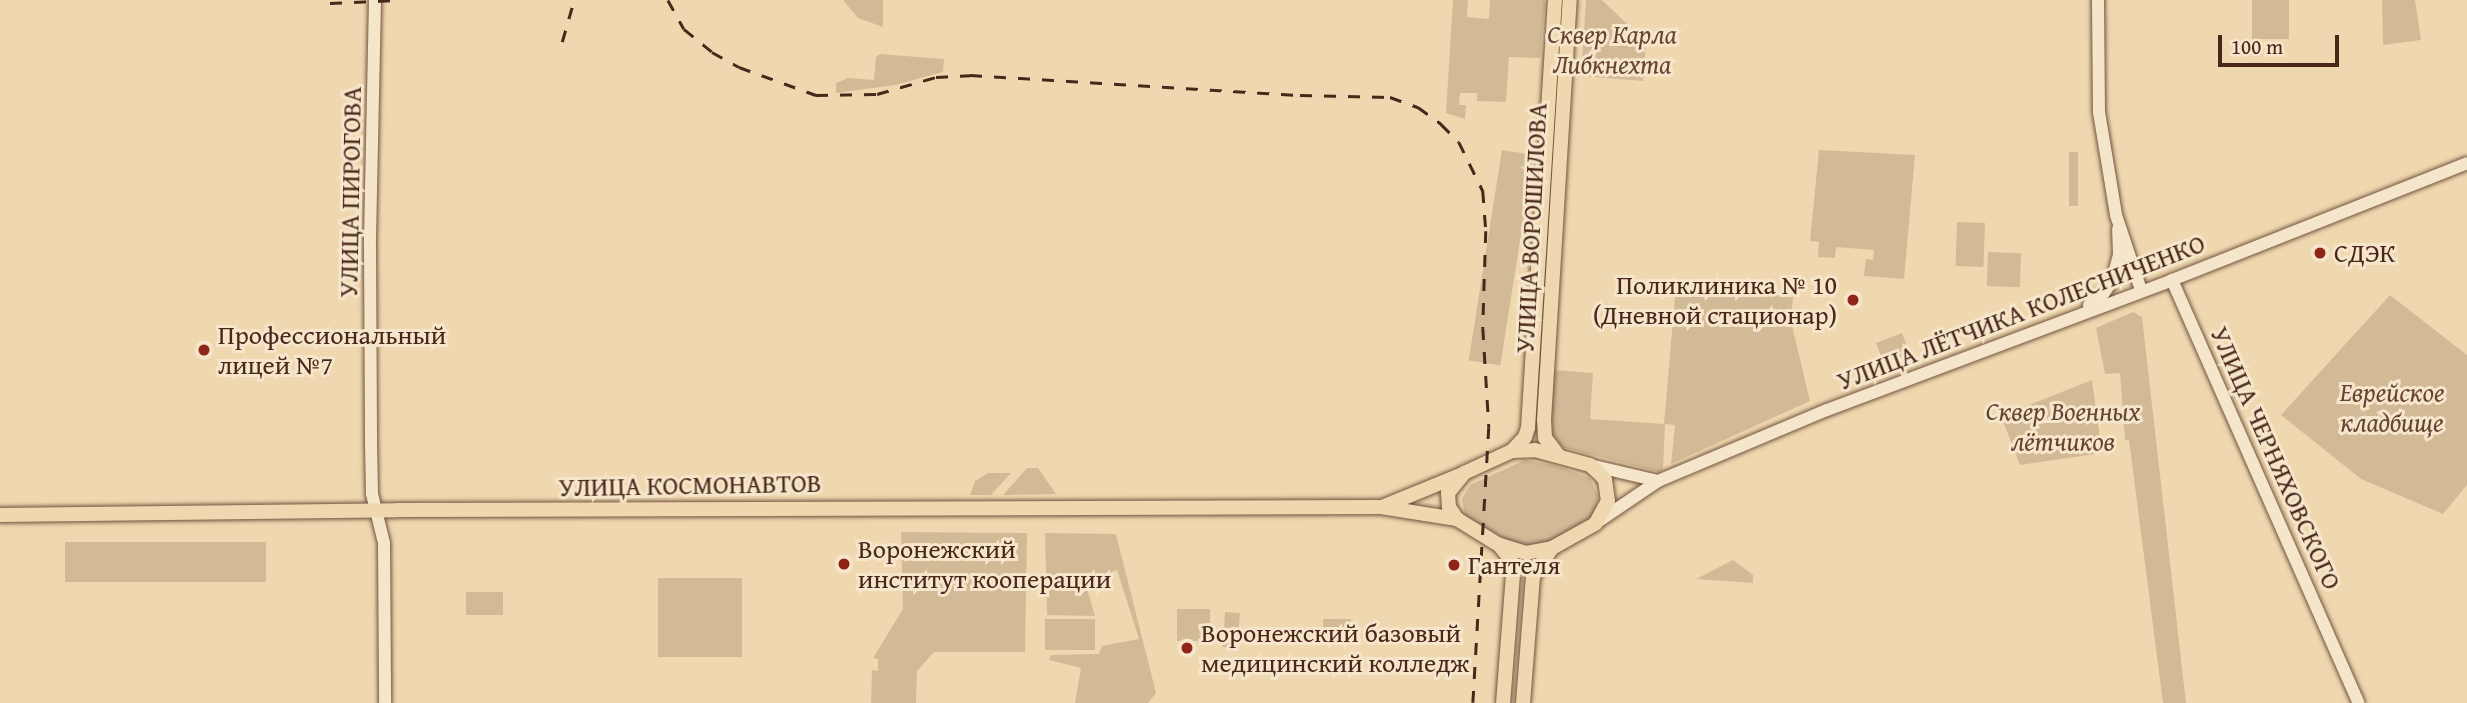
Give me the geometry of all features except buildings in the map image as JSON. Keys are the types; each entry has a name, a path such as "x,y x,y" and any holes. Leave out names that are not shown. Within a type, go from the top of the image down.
{"main road":[{"name":"УЛИЦА ВОРОШИЛОВА","path":"1512,451 1525,437 1528,428 1555,0"},
{"name":"УЛИЦА ВОРОШИЛОВА","path":"1558,455 1545,438 1544,420 1570,0"},
{"path":"1523,703 1533,576 1539,561 1552,548 1595,524 1608,501 1605,480 1590,465 1558,455 1535,450 1512,451 1464,473 1448,493 1449,507 1457,519 1499,545 1526,553 1552,548"},
{"name":"УЛИЦА КОСМОНАВТОВ","path":"1381,507 1464,473"},
{"name":"УЛИЦА КОСМОНАВТОВ","path":"0,515 376,510 1381,507 1457,519"},
{"path":"1499,545 1511,560 1513,574 1503,703"}],"street":[{"name":"УЛИЦА ПИРОГОВА","path":"375,0 370,245 372,481 384,543 385,703"},
{"path":"2076,314 2104,293 2112,281 2119,255 2116,215 2098,96 2098,0"},
{"name":"УЛИЦА ЛЁТЧИКА КОЛЕСНИЧЕНКО","path":"1595,524 1658,481 1827,410 2467,163"},
{"path":"2116,215 2141,290"},
{"name":"УЛИЦА ЧЕРНЯХОВСКОГО","path":"2172,279 2359,703"},
{"path":"1590,465 1658,481"}],"green space":[{"path":"843,0 883,0 883,27 858,18"},
{"path":"1453,0 1468,0 1467,17 1489,19 1490,0 1544,0 1545,3 1540,58 1509,57 1506,102 1477,101 1477,93 1460,93 1459,105 1466,105 1465,119 1446,113"},
{"name":"Сквер Карла Либкнехта","path":"1586,0 1602,0 1646,42 1643,81 1581,76"},
{"path":"2252,0 2289,0 2289,39 2252,39"},
{"path":"2382,0 2415,0 2421,40 2383,45"},
{"path":"880,54 944,59 943,72 895,85 836,93 836,83 848,78 874,80 876,57"},
{"path":"1502,150 1534,155 1500,365 1469,360"},
{"path":"1819,150 1915,155 1904,279 1864,276 1866,259 1873,260 1874,250 1836,247 1835,258 1818,257 1819,242 1810,241"},
{"path":"2069,152 2078,152 2078,206 2069,206"},
{"path":"1957,222 1985,223 1983,267 1955,266"},
{"path":"1988,252 2021,253 2020,287 1987,286"},
{"path":"1676,285 1793,297 1791,321 1810,401 1671,464 1675,425 1665,424 1663,470 1659,472 1562,447 1549,431 1554,370 1593,373 1590,419 1664,424"},
{"name":"Еврейское кладбище","path":"2390,295 2467,355 2467,485 2443,514 2361,479 2281,415"},
{"path":"2133,312 2142,317 2186,703 2163,703 2129,440 2125,440 2120,373 2105,374 2096,328"},
{"path":"1902,333 1910,354 1884,364 1876,343"},
{"name":"Сквер Военных лётчиков","path":"2092,380 2102,453 2020,465 2001,416"},
{"path":"1525,460 1557,466 1590,478 1598,496 1594,516 1551,541 1530,546 1516,545 1465,516 1462,499 1470,485"},
{"path":"1027,468 1038,468 1056,494 1003,495"},
{"path":"988,473 1011,473 991,495 970,495 975,481"},
{"path":"901,532 1027,533 1025,652 934,652 917,671 916,703 871,703 872,670 878,671 878,659 873,658 903,609"},
{"path":"1045,533 1116,534 1156,693 1148,703 1075,703 1081,668 1049,660 1051,655 1099,654 1102,646 1139,639 1117,570 1085,582 1095,616 1047,615"},
{"path":"65,542 266,542 266,582 65,582"},
{"path":"1733,560 1753,575 1753,583 1696,579"},
{"path":"658,578 742,578 742,657 658,657"},
{"path":"466,592 503,592 503,615 466,615"},
{"path":"1177,609 1210,609 1210,641 1177,641"},
{"path":"1225,612 1240,613 1238,648 1223,647"},
{"path":"1045,619 1095,619 1095,650 1045,650"},
{"path":"1323,619 1351,619 1351,640 1323,640"}],"railway":[{"path":"330,3 398,0"},
{"path":"562,42 574,0"},
{"path":"668,0 684,29 712,52 739,67 816,95 877,94 936,77 970,75 1300,95 1390,97 1418,107 1441,124 1459,142 1483,191 1486,231 1483,328 1489,427 1473,703"}],"place":[{"name":"СДЭК","path":"2320,253"},
{"name":"Поликлиника № 10 (Дневной стационар)","path":"1853,300"},
{"name":"Профессиональный лицей №7","path":"204,350"},
{"name":"Воронежский институт кооперации","path":"844,564"},
{"name":"Гантеля","path":"1454,565"},
{"name":"Воронежский базовый медицинский колледж","path":"1187,648"}]}
